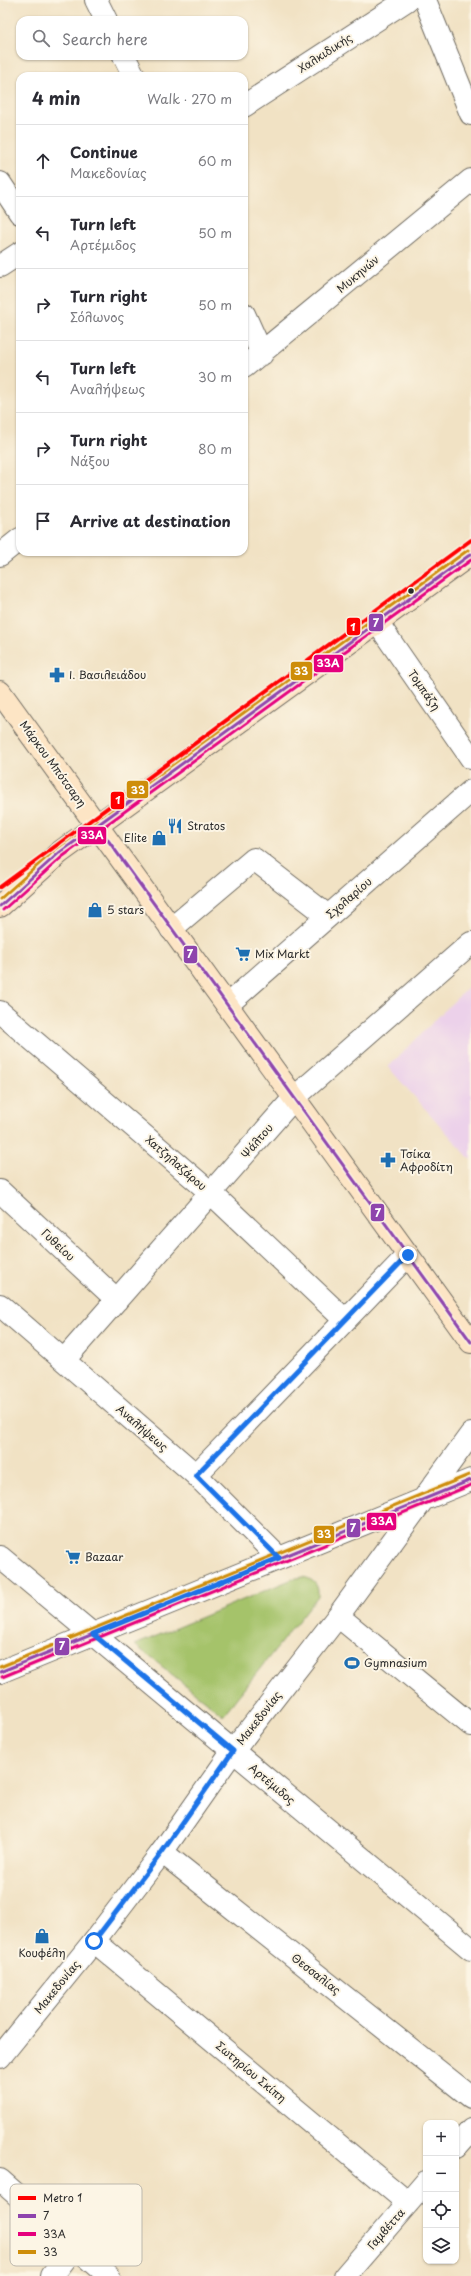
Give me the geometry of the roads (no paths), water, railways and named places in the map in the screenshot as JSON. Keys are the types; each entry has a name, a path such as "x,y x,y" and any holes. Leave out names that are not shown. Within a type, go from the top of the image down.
{"main road":[{"path":"0,906 59,853 471,554"},
{"name":"Μάρκου Μπότσαρη","path":"0,692 471,1342"}],"street":[{"path":"96,0 104,16"},
{"name":"Χαλκιδικής","path":"248,103 407,0"},
{"path":"425,0 471,114"},
{"path":"126,60 132,72"},
{"name":"Μυκηνών","path":"248,364 471,180"},
{"path":"0,183 16,207"},
{"path":"0,266 16,256"},
{"path":"248,323 262,354"},
{"path":"0,555 16,542"},
{"name":"Τομπάζη","path":"377,622 471,758"},
{"name":"Σχολαρίου","path":"227,1005 471,791"},
{"path":"171,929 254,859 328,916"},
{"name":"Ψάλτου","path":"64,1360 294,1098 471,943"},
{"name":"Χατζηλαζάρου","path":"0,1012 210,1193 346,1320"},
{"name":"Γυθείου","path":"0,1191 117,1300"},
{"path":"196,1475 408,1255"},
{"name":"Αναλήψεως","path":"0,1305 196,1475 279,1558"},
{"name":"Μακεδονίας","path":"0,2057 94,1941 162,1852 233,1751 338,1616 471,1434"},
{"path":"0,1672 426,1497 471,1480"},
{"name":"Αρτέμιδος","path":"0,1557 471,1949"},
{"path":"338,1616 471,1725"},
{"name":"Θεσσαλίας","path":"162,1852 471,2097"},
{"name":"Σωτηρίου Σκίπη","path":"94,1941 408,2203"},
{"path":"459,2144 471,2130"},
{"path":"0,2180 10,2189"},
{"name":"Γαμβέττα","path":"345,2276 423,2186"},
{"path":"52,2276 60,2266"},
{"path":"98,2266 109,2276"}],"metro line":[{"name":"1","path":"0,887 471,540"}],"place":[{"name":"Ι. Βασιλειάδου","path":"57,675"},
{"name":"Stratos","path":"175,826"},
{"name":"Elite","path":"159,838"},
{"name":"5 stars","path":"95,910"},
{"name":"Mix Markt","path":"243,954"},
{"name":"Τσίκα Αφροδίτη","path":"388,1160"},
{"name":"Bazaar","path":"73,1557"},
{"name":"Gymnasium","path":"352,1663"},
{"name":"Κουφέλη","path":"42,1936"}]}
